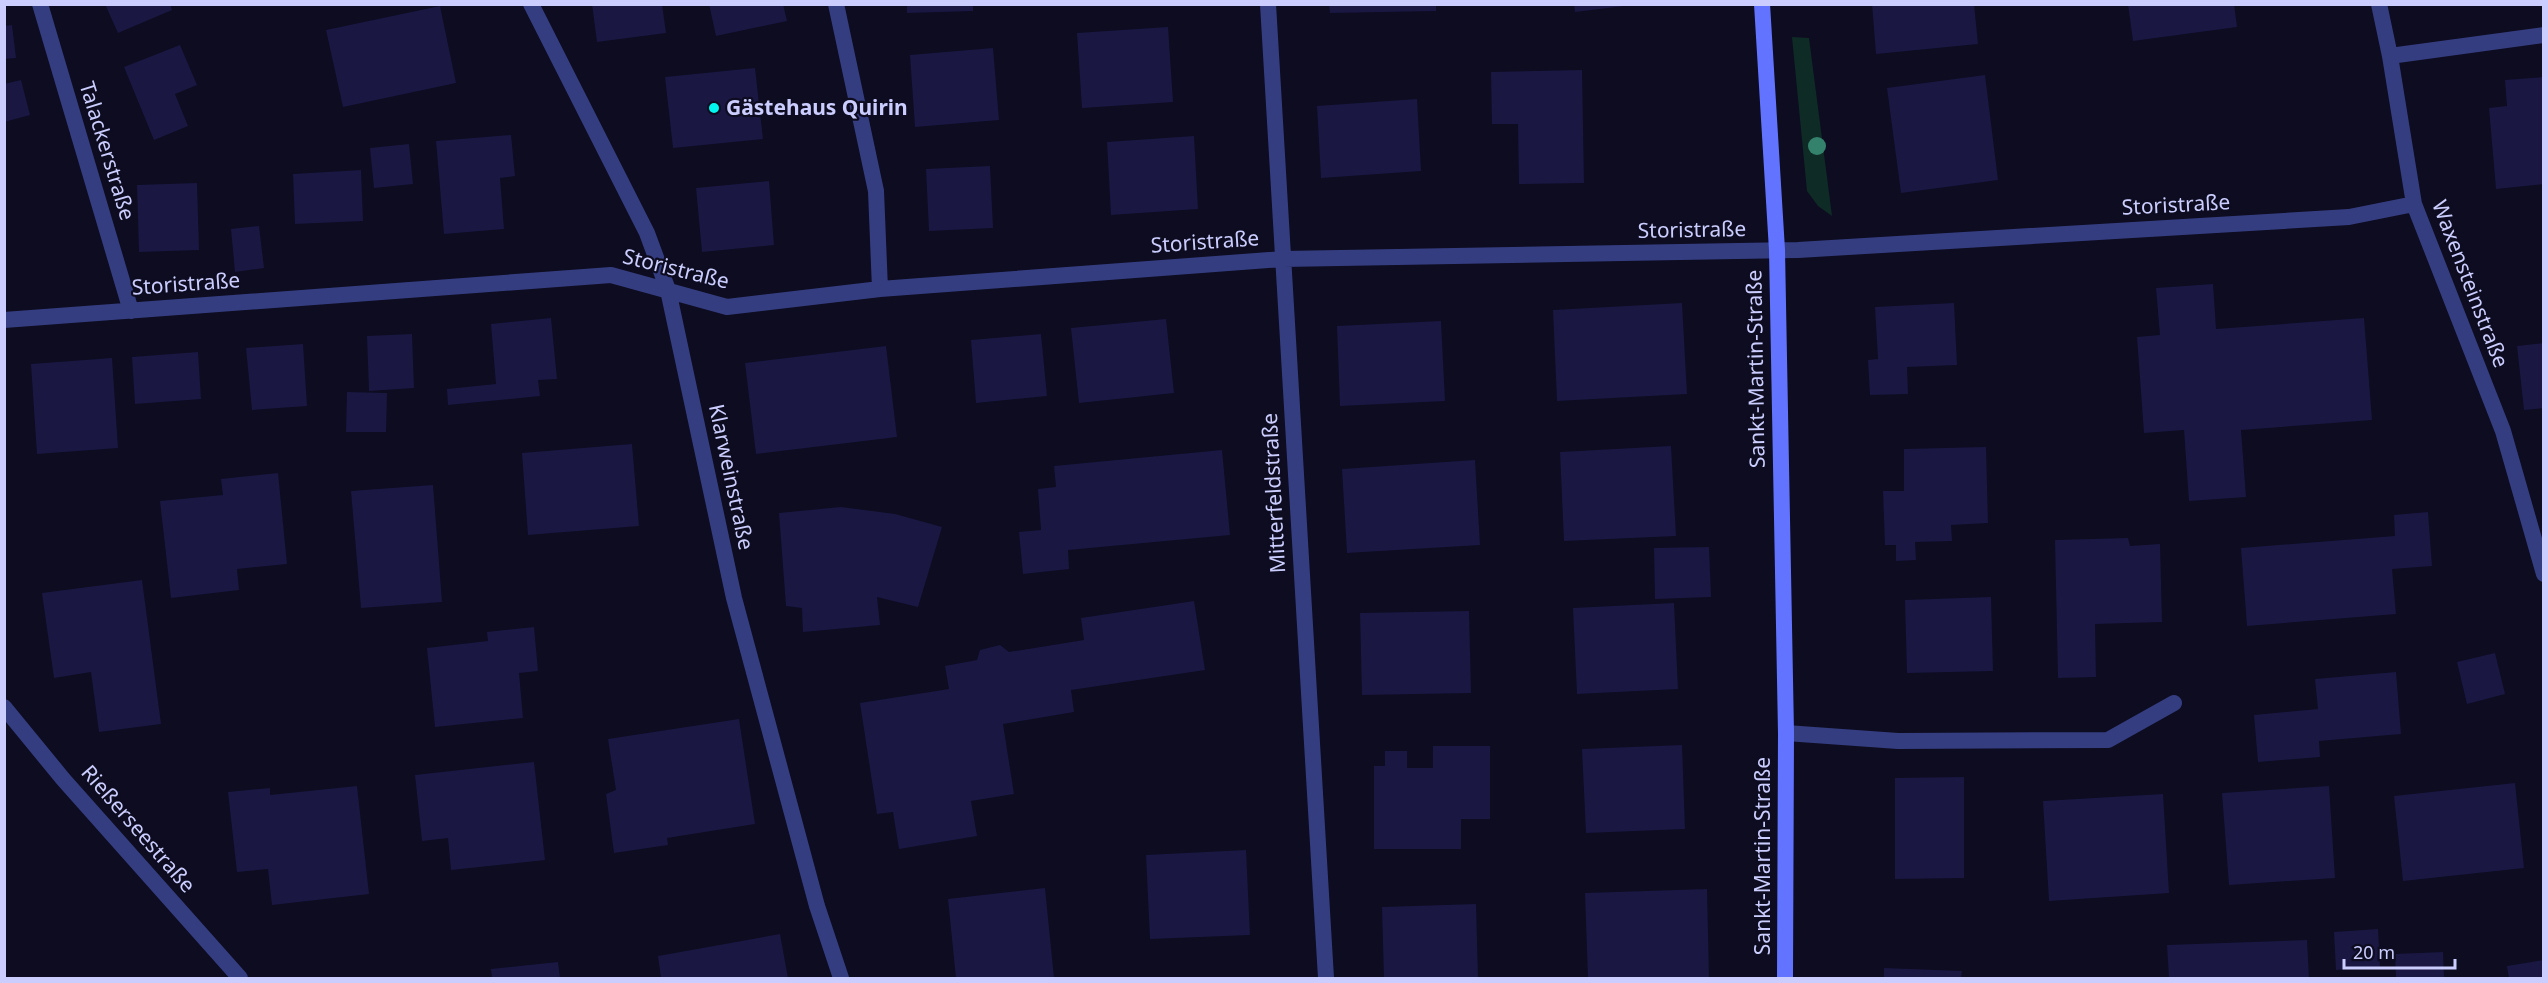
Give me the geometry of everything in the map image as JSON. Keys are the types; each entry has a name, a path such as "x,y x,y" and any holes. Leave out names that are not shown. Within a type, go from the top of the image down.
{"main road":[{"name":"Sankt-Martin-Straße","path":"1762,4 1777,250 1786,733 1785,978"}],"street":[{"name":"Talackerstraße","path":"40,4 131,311"},
{"name":"Klarweinstraße","path":"531,4 647,232 668,291 734,598 818,906 841,978"},
{"path":"836,4 876,191 880,290"},
{"name":"Mitterfeldstraße","path":"1268,4 1326,978"},
{"name":"Waxensteinstraße","path":"2379,4 2390,56 2414,204 2503,432 2544,574"},
{"path":"2390,56 2544,35"},
{"name":"Storistraße","path":"4,320 611,275 727,307 880,290 1283,259 1777,250 2349,217 2414,204"},
{"name":"Sankt-Martin-Straße","path":"1786,733 1898,741 2108,740 2174,704"},
{"name":"Rießerseestraße","path":"4,707 63,779 240,978"}],"green space":[{"path":"1792,37 1809,38 1832,216 1818,206 1807,191"}],"building":[{"path":"105,4 170,4 172,10 118,33"},
{"path":"592,4 662,4 666,33 597,42"},
{"path":"709,4 783,4 787,21 716,36"},
{"path":"907,4 973,4 973,11 907,13"},
{"path":"1329,4 1436,4 1436,11 1330,13"},
{"path":"1574,4 1624,4 1624,6 1575,12"},
{"path":"1872,4 1974,4 1978,44 1876,54"},
{"path":"2128,4 2234,4 2237,27 2133,41"},
{"path":"440,6 456,83 343,107 326,30"},
{"path":"12,25 16,58 4,59 4,26"},
{"path":"1168,27 1173,102 1082,108 1077,33"},
{"path":"180,45 197,85 175,94 188,126 154,140 124,67"},
{"path":"993,48 999,120 915,127 910,55"},
{"name":"Gästehaus Quirin","path":"755,68 763,139 673,148 665,77"},
{"path":"1582,70 1584,183 1519,184 1518,124 1492,124 1491,72"},
{"path":"1985,75 1998,180 1901,193 1887,88"},
{"path":"2544,77 2544,184 2496,189 2489,108 2507,106 2505,80"},
{"path":"21,80 30,115 4,122 4,84"},
{"path":"1417,99 1421,171 1321,178 1317,106"},
{"path":"511,135 515,176 500,178 504,229 444,234 436,141"},
{"path":"1194,136 1198,209 1111,215 1107,142"},
{"path":"409,144 413,184 374,188 370,148"},
{"path":"990,166 993,228 929,231 926,169"},
{"path":"361,170 363,221 295,224 293,174"},
{"path":"769,181 774,245 702,252 696,188"},
{"path":"197,183 199,250 139,252 137,185"},
{"path":"259,226 264,268 235,272 231,229"},
{"path":"2213,284 2216,329 2364,318 2372,420 2241,430 2246,497 2189,501 2184,430 2144,433 2137,337 2160,335 2156,288"},
{"path":"1682,303 1687,394 1557,401 1553,310"},
{"path":"1954,303 1957,365 1907,367 1908,394 1870,395 1868,360 1878,359 1875,307"},
{"path":"551,318 557,379 538,380 540,396 448,405 447,389 496,384 491,324"},
{"path":"1166,319 1174,393 1079,403 1071,328"},
{"path":"1441,321 1445,401 1340,406 1337,326"},
{"path":"412,334 414,388 369,391 367,336"},
{"path":"1041,334 1047,396 976,403 971,340"},
{"path":"2544,343 2544,408 2524,410 2517,346"},
{"path":"303,344 307,406 252,410 246,348"},
{"path":"886,346 897,437 756,454 745,363"},
{"path":"198,352 201,399 135,404 132,357"},
{"path":"112,358 118,448 37,454 31,364"},
{"path":"347,392 387,393 386,432 346,432"},
{"path":"632,444 639,526 528,535 522,453"},
{"path":"1671,446 1676,536 1564,541 1560,452"},
{"path":"1986,447 1988,523 1951,525 1952,541 1915,542 1916,560 1896,561 1896,545 1885,545 1883,491 1904,491 1904,449"},
{"path":"1222,450 1230,535 1068,550 1069,569 1023,574 1019,532 1041,530 1038,489 1056,487 1054,466"},
{"path":"1475,460 1480,545 1347,553 1342,469"},
{"path":"278,473 287,564 237,569 239,590 171,598 160,501 223,495 221,479"},
{"path":"433,485 442,602 361,608 351,491"},
{"path":"841,507 895,514 942,527 918,607 877,597 880,625 803,632 802,608 786,606 779,513"},
{"path":"2428,512 2432,566 2392,569 2396,614 2247,626 2241,548 2395,536 2394,515"},
{"path":"2128,538 2130,546 2160,544 2162,622 2095,624 2096,677 2058,678 2055,540"},
{"path":"1709,547 1711,597 1655,599 1654,548"},
{"path":"142,580 161,724 99,732 91,672 54,678 42,593"},
{"path":"1991,597 1993,671 1907,673 1905,600"},
{"path":"1194,601 1205,670 1071,690 1074,712 1003,724 1014,794 971,801 977,836 899,849 893,812 877,814 860,703 949,689 945,666 977,660 980,650 1000,645 1009,652 1084,640 1081,618"},
{"path":"1674,603 1678,689 1577,694 1573,608"},
{"path":"1469,611 1471,693 1362,695 1360,613"},
{"path":"534,627 538,671 519,673 523,718 435,727 427,648 488,641 487,632"},
{"path":"2495,653 2505,694 2467,704 2457,662"},
{"path":"2396,672 2401,734 2319,741 2320,757 2258,762 2254,715 2318,709 2315,679"},
{"path":"739,719 755,824 667,838 668,845 614,853 606,794 616,790 608,739"},
{"path":"1682,745 1685,829 1586,833 1582,749"},
{"path":"1433,746 1490,746 1490,819 1461,819 1461,849 1374,849 1374,766 1385,766 1385,751 1407,751 1407,768 1433,768"},
{"path":"534,762 545,860 451,870 448,838 422,841 415,775"},
{"path":"1964,777 1964,878 1895,879 1895,778"},
{"path":"2515,783 2524,868 2403,881 2394,796"},
{"path":"357,786 369,894 272,905 268,869 237,872 228,792 270,788 270,795"},
{"path":"2329,786 2335,878 2229,885 2222,793"},
{"path":"2163,794 2169,893 2049,901 2043,801"},
{"path":"1246,850 1250,935 1150,939 1146,855"},
{"path":"1045,888 1054,978 956,978 948,899"},
{"path":"1707,889 1709,978 1588,978 1585,893"},
{"path":"1476,904 1478,978 1384,978 1382,907"},
{"path":"2378,929 2380,967 2336,970 2334,932"},
{"path":"780,934 788,978 661,978 658,956"},
{"path":"2307,940 2309,978 2169,978 2167,945"},
{"path":"2443,952 2444,978 2396,978 2395,954"},
{"path":"2544,960 2544,978 2509,978 2507,966"},
{"path":"558,962 560,978 492,978 491,969"},
{"path":"1884,968 1962,971 1961,978 1884,978"}],"place":[{"name":"Gästehaus Quirin","path":"714,108"}]}
